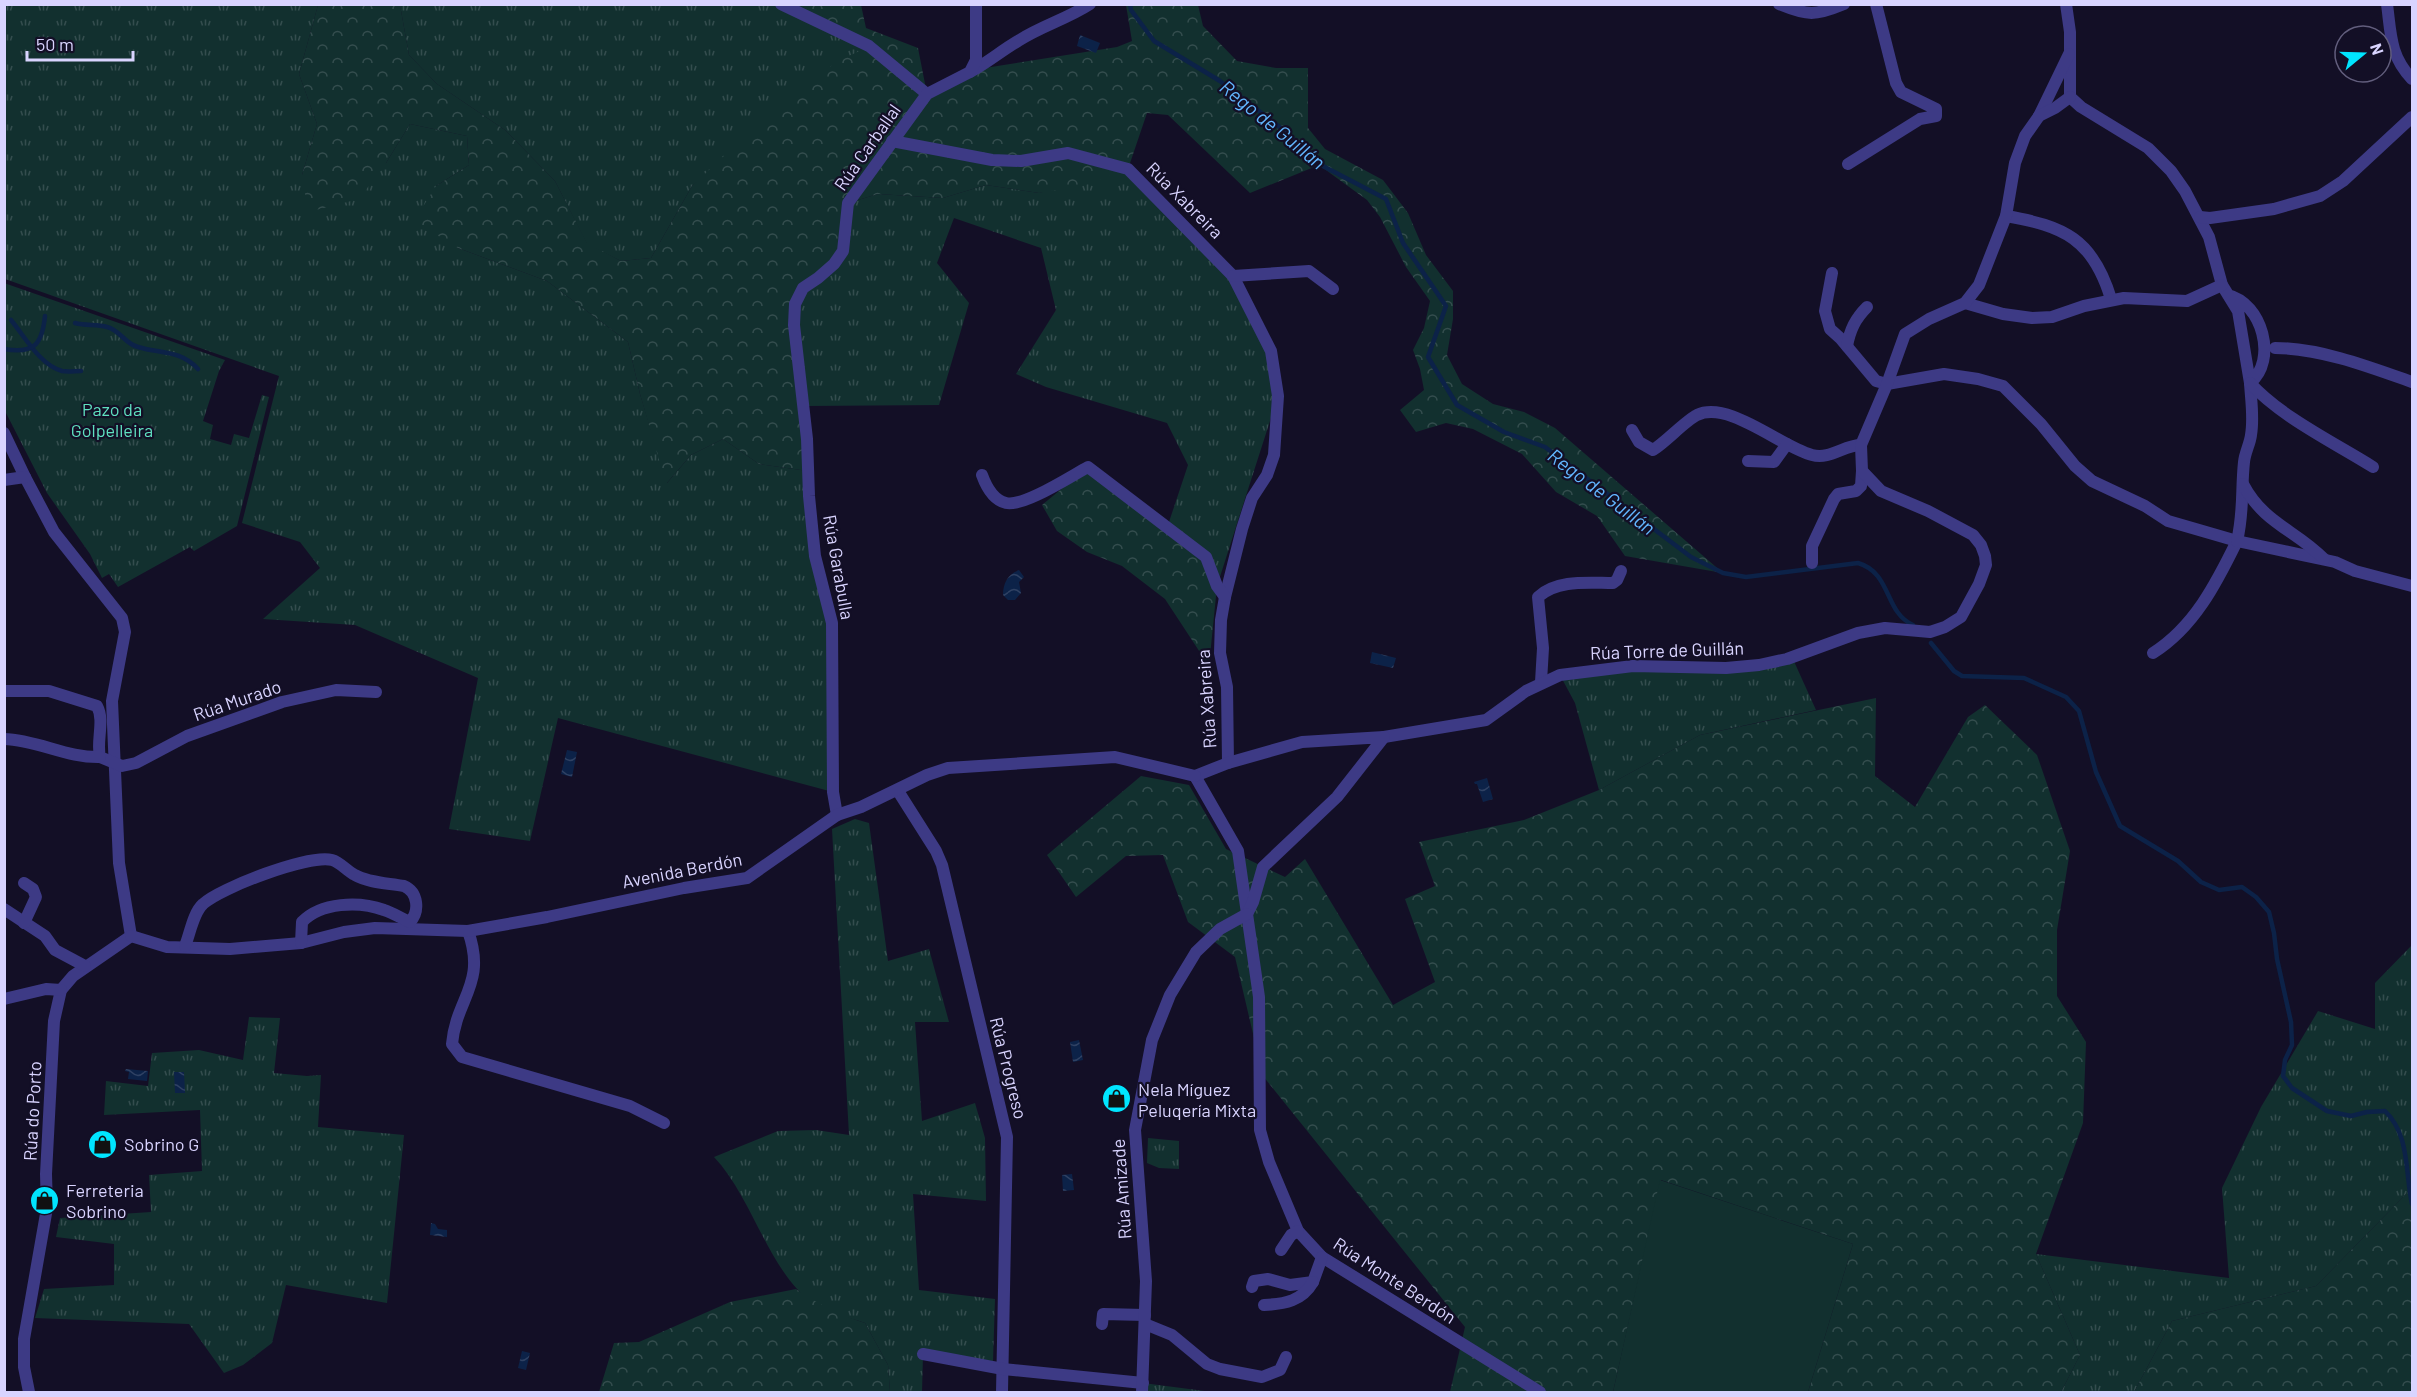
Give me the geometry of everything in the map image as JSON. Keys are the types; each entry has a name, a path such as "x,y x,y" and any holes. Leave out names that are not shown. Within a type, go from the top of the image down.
{"street":[{"path":"781,4 869,46 927,94"},
{"path":"970,72 976,60 976,4"},
{"name":"Rúa Carballal","path":"794,325 795,304 803,288 834,264 843,251 848,203 927,94 986,63 1019,40 1065,19 1090,4"},
{"path":"1779,4 1811,14 1819,14 1844,4"},
{"path":"1848,164 1920,119 1936,116 1936,109 1901,92 1896,83 1876,4"},
{"path":"2387,4 2391,42 2400,66 2412,79"},
{"path":"2067,5 2070,32 2070,97 2081,107 2148,148 2171,171 2185,190 2200,217 2225,290 2238,311 2250,383 2251,438 2246,451 2243,517 2237,541 2197,614 2167,644 2153,653"},
{"path":"1812,563 1812,546 1834,500 1838,494 1856,490 1861,486 1861,445 1905,334 1920,324 1965,303 1986,271 2006,216 2015,163 2025,136 2039,116 2070,52"},
{"path":"2039,116 2070,97"},
{"path":"2200,217 2210,218 2274,209 2320,196 2343,181 2412,117"},
{"name":"Rúa Xabreira","path":"892,141 993,160 1021,161 1068,153 1128,169 1233,276 1271,351 1278,396 1274,455 1267,474 1252,498 1225,597 1220,653 1227,687 1228,763"},
{"path":"2006,216 2041,222 2068,234 2079,243 2097,266 2111,299"},
{"path":"1233,276 1309,271 1333,289"},
{"path":"1832,273 1825,311 1830,329 1876,381 1887,384 1944,374 2003,386 2041,424 2075,466 2092,481 2145,506 2168,521 2237,541 2324,560 2412,586"},
{"path":"1965,303 2003,314 2032,318 2064,315 2111,299 2187,301 2225,290 2248,307 2262,330 2269,350 2255,379 2250,383"},
{"path":"1847,346 1854,324 1867,307"},
{"name":"Rúa Garabulla","path":"794,325 807,440 809,496 815,556 832,623 833,792 837,815"},
{"path":"2245,347 2269,350 2288,348 2362,364 2412,382"},
{"path":"2250,383 2262,396 2373,467"},
{"path":"1632,430 1639,442 1653,450 1697,415 1713,412 1730,416 1814,456 1832,455 1852,445 1861,445"},
{"path":"4,434 54,532 122,618 125,632 112,701 119,863 130,936"},
{"path":"1748,461 1774,462 1787,444"},
{"path":"982,475 987,489 1004,503 1018,503 1088,467 1206,557 1217,586 1225,597"},
{"name":"Rúa Torre de Guillán","path":"1195,776 1228,763 1302,742 1384,737 1486,720 1542,682 1560,675 1633,666 1726,668 1759,665 1786,659 1858,633 1885,628 1930,633 1945,627 1961,617 1979,585 1986,565 1981,545 1973,535 1928,511 1881,491 1862,471"},
{"path":"4,480 25,477"},
{"path":"2243,483 2252,500 2266,514 2281,528 2313,548 2324,560"},
{"path":"1542,682 1543,648 1538,597 1545,590 1556,586 1612,583 1617,580 1621,571"},
{"name":"Rúa Murado","path":"116,765 136,763 187,736 282,702 336,690 376,692"},
{"path":"4,691 49,691 97,706 101,712 97,746 100,758"},
{"path":"1246,914 1253,902 1263,867 1337,797 1384,737"},
{"path":"4,739 36,742 82,758 100,758 116,765"},
{"name":"Avenida Berdón","path":"130,936 167,947 230,949 301,943 344,932 375,928 410,926 468,931 684,888 747,878 837,815 948,768 1114,757 1195,776"},
{"path":"1195,776 1238,851 1246,914"},
{"name":"Rúa Progreso","path":"898,791 936,851 942,865 1007,1137 1002,1392"},
{"path":"185,946 203,903 228,889 277,869 313,860 331,859 357,877 411,889 416,900 410,926 387,910 350,904 310,914 302,922 301,943"},
{"path":"24,883 33,889 36,897 24,922"},
{"path":"4,909 45,936 55,950 85,966"},
{"name":"Rúa Monte Berdón","path":"1246,914 1259,998 1260,1130 1269,1162 1298,1231 1322,1257 1540,1392"},
{"name":"Rúa Amizade","path":"1143,1388 1146,1281 1135,1130 1152,1040 1170,996 1196,952 1220,929 1246,914"},
{"path":"468,931 473,945 475,976 453,1034 452,1044 462,1057 630,1106 664,1122"},
{"name":"Rúa do Porto","path":"29,1392 24,1367 24,1339 46,1219 54,1021 62,990 72,976 130,936"},
{"path":"4,999 46,989 62,990"},
{"path":"1281,1250 1291,1235 1298,1231"},
{"path":"1264,1305 1294,1301 1307,1292 1322,1257"},
{"path":"1251,1287 1254,1281 1260,1279 1290,1285 1313,1282"},
{"path":"1102,1324 1103,1314 1145,1319 1172,1335 1207,1364 1243,1370 1262,1377 1280,1370 1286,1357"},
{"path":"923,1354 1003,1369 1143,1388"}],"green space":[{"path":"5,5 318,5 299,74 317,124 302,175 386,163 410,124 467,136 469,165 436,186 458,248 547,281 628,342 640,394 667,483 691,455 723,439 759,464 808,471 809,496 832,623 833,792 558,718 530,841 449,829 478,678 355,625 263,619 320,568 300,542 242,523 279,376 5,279"},
{"path":"318,5 400,5 409,55 437,84 505,130 555,181 587,243 621,261 651,258 692,186 760,122 836,62 868,47 781,5 861,5 866,28 918,48 927,94 985,68 1117,47 1132,41 1126,5 1198,5 1203,26 1237,61 1276,68 1308,68 1308,128 1325,149 1383,180 1408,213 1426,255 1453,291 1453,319 1447,355 1462,384 1493,404 1524,412 1555,428 1723,573 1625,556 1597,516 1556,492 1522,454 1473,429 1446,423 1416,432 1400,410 1424,390 1413,350 1424,328 1430,301 1406,267 1380,217 1367,200 1319,165 1250,193 1168,115 1147,113 1128,169 1082,186 1039,193 986,185 943,198 878,194 848,203 843,251 795,304 808,471 759,464 723,439 691,455 666,484 640,394 628,342 547,281 458,248 414,221 436,186 469,165 467,136 410,124 386,163 359,199 308,212 302,175 317,124 299,74"},
{"path":"400,5 781,5 869,46 692,186 651,258 621,261 587,244 555,181 505,130 437,84 409,55"},
{"path":"1128,169 1224,265 1271,351 1278,396 1217,586 1167,528 1188,465 1167,423 1046,387 1016,374 1056,310 1041,248 954,218 937,263 969,303 939,405 804,406 794,325 803,288 848,203 878,194 943,198 986,185 1039,193"},
{"name":"Pazo da Golpelleira","path":"4,283 225,360 219,371 203,421 213,425 210,439 231,445 234,434 249,438 262,395 269,397 237,526 194,551 190,547 118,587 109,574 102,578 90,554 47,493 5,411"},
{"path":"1088,467 1206,557 1217,586 1209,666 1165,599 1122,566 1087,552 1057,531 1042,505"},
{"path":"1792,657 1816,710 1700,735 1599,790 1575,703 1560,675 1726,668"},
{"path":"1876,698 1875,776 1915,807 1968,717 1985,705 2037,755 2070,851 2057,930 2057,996 2086,1042 2083,1123 2036,1254 2080,1355 2061,1392 1808,1392 1853,1244 1661,1180 1613,1392 1450,1392 1465,1327 1263,1076 1235,957 1188,922 1163,855 1126,856 1076,897 1047,855 1141,776 1189,785 1226,849 1285,877 1305,859 1393,1005 1435,982 1405,899 1435,886 1419,842 1524,820 1599,790 1700,735"},
{"path":"855,819 869,823 888,961 929,949 949,1022 915,1022 922,1121 975,1103 985,1138 986,1201 913,1194 919,1290 995,1299 993,1361 923,1355 922,1392 890,1392 888,1365 865,1323 831,1312 813,1303 797,1289 772,1254 740,1193 714,1157 778,1131 816,1130 849,1135 832,829"},
{"path":"2412,945 2412,1188 2316,1286 2172,1321 2134,1392 2061,1392 2080,1355 2036,1254 2229,1278 2222,1188 2261,1107 2318,1011 2375,1029 2375,983"},
{"path":"249,1017 280,1018 274,1073 321,1075 318,1127 404,1135 387,1303 286,1285 272,1343 243,1365 224,1373 189,1324 35,1318 44,1289 114,1285 114,1244 56,1237 60,1218 151,1212 149,1175 202,1171 200,1110 104,1115 106,1081 148,1086 152,1053 199,1050 243,1060"},
{"path":"1148,1138 1179,1141 1179,1169 1159,1168 1147,1163"},
{"path":"1660,1180 1853,1244 1808,1392 1613,1392"},
{"path":"2412,1188 2412,1392 2134,1392 2172,1321 2316,1286"},
{"path":"796,1289 829,1309 865,1323 888,1365 890,1392 599,1392 614,1343 639,1342 730,1302"},
{"path":"1143,1383 1212,1392 1142,1392"}],"water":[{"path":"1080,35 1100,43 1096,53 1077,46"},
{"path":"1019,570 1024,577 1019,582 1021,593 1015,600 1008,600 1003,595 1005,583 1012,574"},
{"path":"1372,652 1396,658 1393,668 1370,663"},
{"path":"567,750 577,752 572,777 561,774"},
{"path":"1487,778 1493,799 1483,802 1477,784 1474,782"},
{"path":"1079,1040 1083,1060 1073,1062 1070,1042"},
{"path":"126,1069 148,1071 147,1081 128,1079 129,1072 125,1071"},
{"path":"174,1072 184,1072 185,1093 175,1093"},
{"path":"1072,1174 1074,1190 1063,1191 1062,1175"},
{"path":"431,1223 435,1224 438,1229 447,1230 447,1237 430,1235"},
{"path":"522,1351 530,1353 526,1370 518,1368"}],"waterway":[{"name":"Rego de Guillán","path":"1130,4 1131,10 1154,41 1220,81 1286,132 1319,164 1386,199 1403,243 1446,306 1428,357 1457,405 1504,432 1545,447 1691,557 1723,573 1746,577 1858,563 1877,575 1897,611 1913,625"},
{"path":"4,349 23,350 35,345 42,334 45,316"},
{"path":"11,320 47,363 62,371 81,371"},
{"path":"75,323 112,329 133,345 178,356 198,369"},
{"name":"Rego de Guillán","path":"1931,643 1954,671 1962,676 2024,678 2066,697 2079,711 2096,772 2120,826 2178,861 2201,882 2219,890 2242,887 2256,897 2269,912 2291,1022 2292,1045 2285,1060 2283,1076 2292,1088 2327,1111 2351,1116 2385,1111 2399,1131 2403,1143 2412,1204"}],"place":[{"name":"Nela Míguez Peluqería Mixta","path":"1117,1099"},
{"name":"Sobrino G","path":"103,1144"},
{"name":"Ferreteria Sobrino","path":"45,1200"}]}
